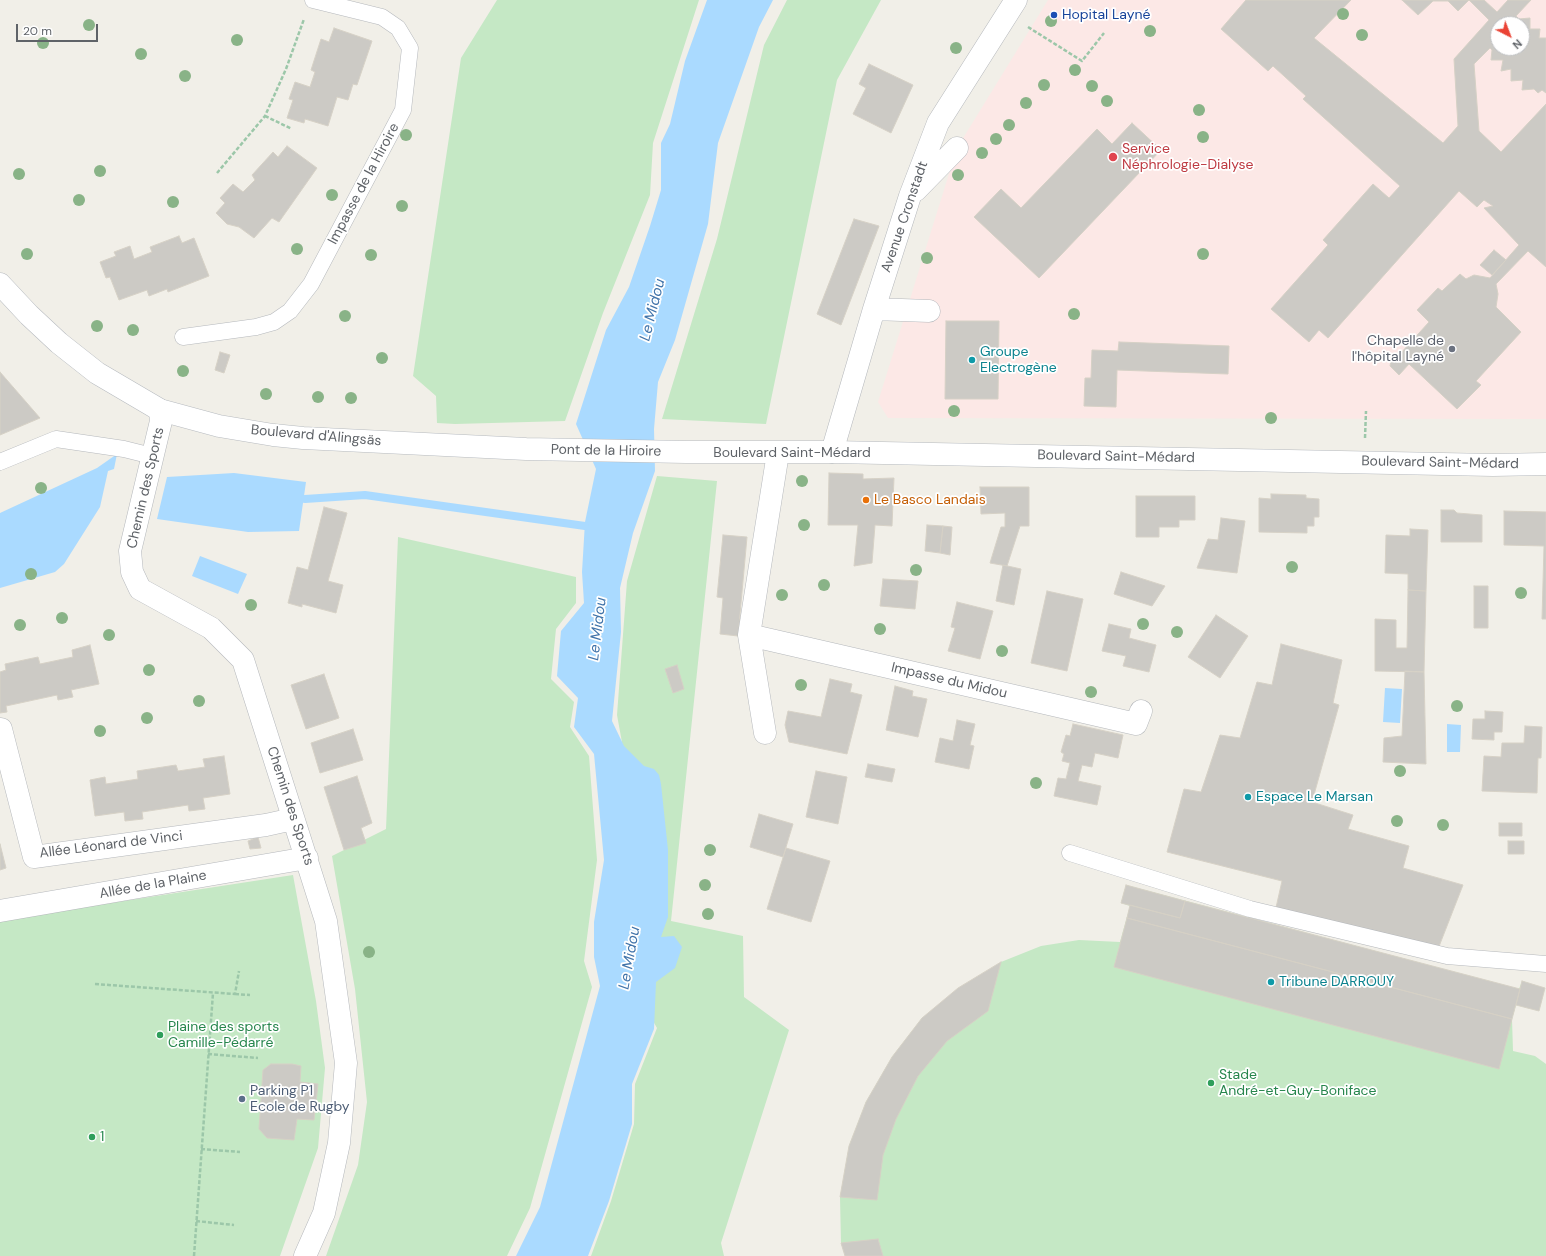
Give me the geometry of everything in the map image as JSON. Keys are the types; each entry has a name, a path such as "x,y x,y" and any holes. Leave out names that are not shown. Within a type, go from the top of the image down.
{"street":[{"name":"Avenue Cronstadt","path":"832,452 874,309 910,196 938,122 1016,0"},
{"path":"910,196 957,148"},
{"name":"Boulevard d'Alingsäs","path":"2,284 29,315 59,343 97,373 160,410 219,426 296,438 526,449"},
{"path":"874,309 929,311"},
{"name":"Chemin des Sports","path":"160,410 162,421 130,551 132,572 140,588 211,628 243,660 326,921 346,1063 339,1143 324,1214 305,1256"},
{"name":"Pont de la Hiroire","path":"526,449 686,452"},
{"name":"Boulevard Saint-Médard","path":"686,452 832,452 1485,465 1546,464"},
{"path":"765,734 749,635 778,453"},
{"name":"Impasse du Midou","path":"749,635 1136,724 1141,711"},
{"name":"Allée Léonard de Vinci","path":"2,729 34,857 266,825 293,819"},
{"name":"Allée de la Plaine","path":"0,911 307,858"}],"lane":[{"name":"Impasse de la Hiroire","path":"183,337 256,327 274,322 290,311 311,284 403,110 410,48 398,28 382,17 309,7"},
{"path":"0,462 56,439 128,450 151,463"},
{"path":"1070,854 1250,909 1447,956 1546,964"}],"path":[{"path":"217,173 264,116 286,69 309,7"},
{"path":"1030,28 1082,61 1104,33"},
{"path":"264,116 292,129"},
{"path":"1365,439 1366,411"},
{"path":"235,994 238,971"},
{"path":"95,984 250,995"},
{"path":"194,1256 213,993"},
{"path":"208,1054 258,1058"},
{"path":"201,1148 240,1152"},
{"path":"196,1221 234,1225"}],"shaded area":[{"path":"1048,0 1546,0 1546,419 888,418 878,402 957,148"}],"green space":[{"path":"497,0 699,0 653,143 650,195 603,313 565,421 455,424 437,423 436,396 413,376 461,58"},
{"path":"787,0 881,0 837,80 766,424 662,419 717,239 764,45"},
{"path":"657,476 717,481 671,921 743,936 744,997 789,1030 721,1243 724,1256 591,1256 611,1201 634,1124 635,1084 657,1028 644,1005 642,852 617,715 627,581"},
{"path":"398,537 576,577 576,603 556,629 551,679 574,702 570,727 589,756 597,860 584,961 592,987 530,1208 507,1256 326,1256 358,1165 367,1102 355,989 332,856 386,829"},
{"name":"Plaine des sports Camille-Pédarré","path":"293,875 316,1001 325,1068 318,1148 280,1256 0,1256 0,920"},
{"name":"Stade André-et-Guy-Boniface","path":"1126,885 1519,989 1522,981 1545,988 1539,1011 1516,1005 1512,1019 1513,1051 1535,1056 1546,1064 1546,1256 845,1256 841,1243 840,1197 849,1146 866,1102 892,1057 922,1018 1001,962 1041,946 1079,940 1120,942 1130,906 1121,903"}],"water":[{"name":"Le Midou","path":"707,0 773,0 759,27 718,143 708,224 675,340 658,382 654,429 655,471 633,533 620,588 621,632 612,721 624,746 644,766 654,769 659,775 668,850 668,917 661,937 674,936 682,947 675,968 656,982 654,1029 632,1084 632,1124 609,1201 588,1256 516,1256 540,1207 600,986 594,957 594,922 604,860 594,754 574,727 578,698 557,676 561,631 584,603 582,572 585,522 596,469 576,424 606,330 629,287 650,226 661,190 661,143 670,124 685,61"},
{"path":"117,454 114,469 108,471 100,507 64,564 55,572 0,588 0,513 97,468"},
{"path":"234,473 306,482 299,531 248,532 157,519 167,477"},
{"path":"200,556 247,574 238,594 192,576"},
{"path":"1385,688 1402,689 1400,723 1383,722"},
{"path":"1447,724 1461,725 1460,752 1447,752"}],"building":[{"path":"1246,0 1351,0 1314,38 1443,143 1458,126 1454,59 1489,20 1469,0 1484,0 1497,12 1508,0 1531,0 1516,16 1490,16 1490,48 1474,64 1479,131 1501,152 1546,104 1546,267 1528,251 1496,284 1498,294 1496,307 1521,332 1476,381 1481,385 1457,409 1409,364 1399,375 1390,366 1392,354 1400,354 1429,322 1417,310 1438,288 1442,291 1460,274 1466,279 1474,275 1490,278 1519,245 1484,208 1493,206 1484,200 1477,207 1459,191 1328,338 1319,330 1309,342 1271,309 1328,245 1323,240 1373,184 1389,198 1400,186 1303,99 1306,96 1273,66 1268,71 1221,29"},
{"path":"1402,0 1469,0 1458,11 1448,1 1433,1 1418,15"},
{"path":"334,28 372,41 357,85 353,84 348,100 337,97 328,126 305,119 304,123 287,118 293,100 289,99 295,82 310,87 315,72 311,70 321,39 329,42"},
{"path":"1530,29 1540,29 1539,38 1546,38 1546,93 1542,90 1538,93 1534,89 1522,90 1523,80 1511,81 1511,69 1501,71 1503,60 1491,60 1491,56 1530,56"},
{"path":"869,64 913,85 891,133 853,114 866,88 859,84"},
{"path":"1132,123 1161,150 1039,278 974,217 1001,189 1021,208 1097,129 1112,144"},
{"path":"287,146 317,168 279,222 272,218 254,238 239,227 227,224 216,213 225,203 220,198 233,184 243,192 255,180 252,175 273,152 278,157"},
{"path":"854,219 879,226 841,325 817,314"},
{"path":"179,236 182,243 194,238 209,276 168,292 167,289 149,296 147,290 119,300 110,277 106,278 100,262 116,256 114,252 130,246 134,259 152,252 150,247"},
{"path":"1494,250 1506,260 1492,275 1480,265"},
{"name":"Groupe Electrogène","path":"946,321 999,321 998,399 945,399"},
{"path":"1119,342 1229,346 1228,374 1117,370 1116,407 1084,406 1085,378 1091,378 1092,350 1118,351"},
{"path":"220,352 230,355 224,373 215,370"},
{"path":"0,372 40,418 0,435"},
{"path":"829,473 863,474 863,479 894,478 892,526 875,525 872,563 854,566 858,525 828,525"},
{"path":"980,487 1029,487 1029,526 1020,526 1007,566 990,563 1001,527 1005,527 1005,513 981,514"},
{"path":"1271,494 1306,495 1306,498 1319,499 1319,517 1314,517 1314,526 1307,526 1307,533 1259,532 1259,498 1271,499"},
{"path":"1136,496 1195,496 1195,520 1179,520 1179,527 1159,527 1159,537 1136,537"},
{"path":"324,507 347,513 328,581 343,585 336,613 302,604 302,607 288,603 297,567 308,570"},
{"path":"1441,510 1454,510 1457,513 1482,515 1482,542 1441,542"},
{"path":"1504,511 1546,512 1546,619 1542,619 1544,546 1504,545"},
{"path":"1221,518 1245,521 1237,573 1197,568 1208,539 1218,540"},
{"path":"927,525 943,526 940,553 925,551"},
{"path":"943,526 952,527 950,555 940,553"},
{"path":"1410,529 1428,530 1426,591 1408,590 1408,574 1385,573 1386,535 1410,536"},
{"path":"723,535 747,537 738,636 720,634 723,598 717,597"},
{"path":"1003,565 1021,569 1014,605 996,601"},
{"path":"1121,572 1165,586 1152,606 1114,594"},
{"path":"883,579 918,581 915,609 880,606"},
{"path":"1474,586 1488,586 1488,628 1474,628"},
{"path":"1408,590 1426,591 1424,672 1375,671 1375,619 1396,620 1396,648 1407,648"},
{"path":"1047,591 1083,599 1067,671 1031,663"},
{"path":"957,602 993,611 980,659 948,651 955,628 951,627"},
{"path":"1216,615 1248,636 1220,678 1188,657"},
{"path":"1109,624 1131,629 1129,638 1156,645 1149,672 1123,666 1126,656 1102,651"},
{"name":"Espace Le Marsan","path":"1281,644 1342,660 1333,703 1339,705 1312,802 1353,815 1348,829 1409,846 1403,868 1463,885 1438,949 1275,912 1282,881 1167,852 1184,789 1201,792 1220,735 1240,738 1257,682 1272,685"},
{"path":"90,645 99,684 71,690 73,697 58,700 57,695 6,706 7,712 0,713 0,672 6,670 5,664 38,657 40,664 73,657 72,650"},
{"path":"677,665 684,689 673,693 665,669"},
{"path":"1405,671 1424,672 1426,764 1383,762 1384,738 1402,736"},
{"path":"324,674 339,718 306,729 291,685"},
{"path":"830,679 852,684 850,692 862,695 847,754 789,742 785,725 788,711 821,717"},
{"path":"895,686 913,691 912,696 927,699 918,737 886,730"},
{"path":"1485,711 1503,712 1502,732 1494,732 1494,740 1472,739 1473,719 1485,719"},
{"path":"957,720 975,724 970,745 974,746 969,769 935,762 940,738 953,741"},
{"path":"1073,724 1123,735 1118,758 1095,753 1092,767 1082,765 1078,781 1101,786 1097,805 1054,796 1058,778 1066,779 1070,763 1062,761 1064,754 1061,752 1066,735 1070,736"},
{"path":"1525,726 1542,727 1541,758 1538,758 1537,793 1482,791 1484,756 1501,757 1502,743 1524,743"},
{"path":"353,729 363,760 320,773 311,743"},
{"path":"224,756 230,794 203,798 205,809 189,811 188,805 142,812 143,819 125,821 124,812 95,816 90,780 105,777 106,784 138,779 137,771 176,765 178,771 205,767 203,759"},
{"path":"868,764 895,769 892,782 865,777"},
{"path":"816,771 847,777 838,824 806,817"},
{"path":"357,776 372,823 361,828 366,843 344,850 324,787"},
{"path":"759,814 793,824 783,857 750,847"},
{"path":"1499,823 1522,823 1522,836 1499,836"},
{"path":"258,837 261,848 250,849 248,841"},
{"path":"1508,841 1524,841 1524,854 1508,854"},
{"path":"0,844 6,868 0,870"},
{"path":"786,848 830,861 811,922 767,909"},
{"path":"1126,885 1185,901 1180,918 1121,903"},
{"path":"1185,901 1520,989 1512,1019 1127,918 1130,905 1180,918"},
{"name":"Tribune DARROUY","path":"1127,918 1512,1019 1499,1069 1114,967"},
{"path":"1001,962 988,1011 947,1041 918,1076 896,1119 883,1155 877,1200 840,1197 849,1146 866,1102 892,1057 922,1018 958,988"},
{"path":"1522,981 1545,988 1539,1011 1516,1005"},
{"path":"271,1064 292,1064 301,1066 300,1082 318,1084 314,1120 297,1119 294,1140 267,1138 259,1129 263,1070"},
{"path":"878,1239 883,1256 845,1256 841,1243"}],"waterway":[{"path":"305,499 365,495 585,526"}],"place":[{"name":"Hopital Layné","path":"1054,15"},
{"name":"Service Néphrologie-Dialyse","path":"1113,157"},
{"name":"Chapelle de l'hôpital Layné","path":"1452,349"},
{"name":"Groupe Electrogène","path":"972,360"},
{"name":"Le Basco Landais","path":"866,500"},
{"name":"Espace Le Marsan","path":"1248,797"},
{"name":"Tribune DARROUY","path":"1271,982"},
{"name":"Plaine des sports Camille-Pédarré","path":"160,1035"},
{"name":"Stade André-et-Guy-Boniface","path":"1211,1083"},
{"name":"Parking P1 Ecole de Rugby","path":"242,1099"},
{"name":"1","path":"92,1137"}]}
